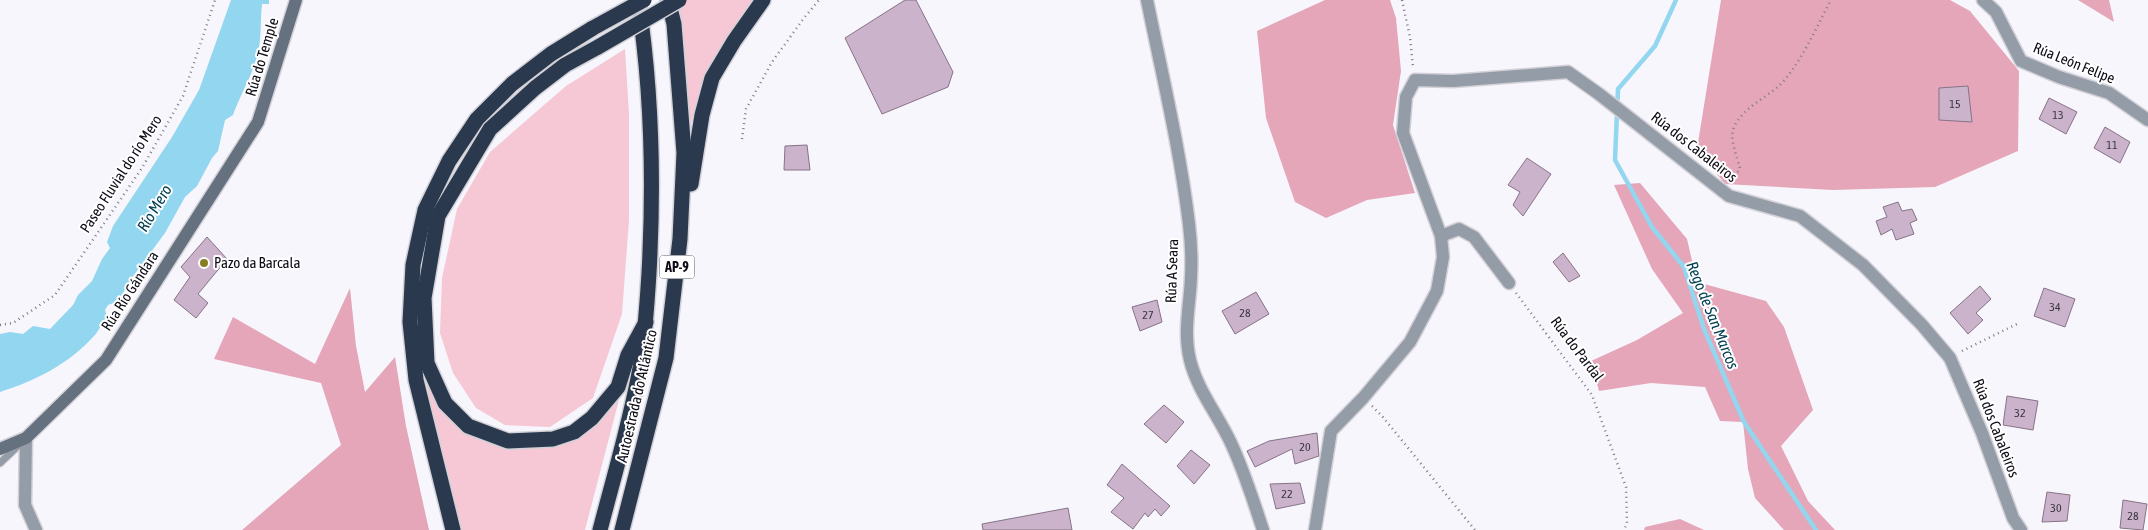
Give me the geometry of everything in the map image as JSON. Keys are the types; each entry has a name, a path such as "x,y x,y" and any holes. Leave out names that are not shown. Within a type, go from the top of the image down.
{"highway":[{"name":"Autoestrada do Atlántico","path":"600,530 629,421 640,367 646,322 652,184 644,44 638,0"},
{"path":"454,530 416,380 410,322 413,265 425,210 449,161 477,119 512,84 552,54 593,28 644,0"},
{"name":"Autoestrada do Atlántico","path":"622,530 666,358 680,239 684,153 674,24 668,0"},
{"path":"646,322 628,355 618,387 592,418 574,432 553,439 508,441 468,426 445,403 426,363 424,298 438,216 490,129 535,88 565,65 680,0"},
{"path":"680,239 702,115 712,78 739,34 764,0"}],"main road":[{"name":"Rúa do Temple","path":"258,122 296,0"},
{"name":"Rúa Río Gándara","path":"0,449 26,438 106,360 258,122"}],"street":[{"name":"Rúa A Seara","path":"1147,0 1174,132 1189,224 1191,278 1186,322 1186,344 1196,379 1230,441 1248,483 1263,530"},
{"name":"Rúa León Felipe","path":"1984,0 1996,12 2021,61 2059,77 2109,93 2148,120"},
{"name":"Rúa dos Cabaleiros","path":"1415,80 1453,81 1568,72 1729,196 1800,216 1863,265 1922,325 1950,358 1982,432 2013,518 2021,530"},
{"path":"1315,530 1331,431 1363,398 1410,342 1437,290 1443,257 1441,236 1403,133 1406,97 1415,80"},
{"path":"1441,236 1459,230 1474,237 1508,283"},
{"path":"26,438 25,505 36,530"}],"lane":[{"path":"0,463 26,438"}],"path":[{"name":"Paseo Fluvial do río Mero","path":"0,325 13,323 55,295 142,168 183,96 215,0"},
{"path":"742,139 746,109 772,62 819,0"},
{"path":"1402,0 1410,37 1415,80"},
{"path":"1718,188 1732,182 1740,168 1734,146 1733,129 1743,114 1786,79 1801,56 1831,0"},
{"name":"Rúa do Pardal","path":"1508,283 1592,395 1626,487 1626,523 1624,530"},
{"path":"1950,358 2019,323"},
{"path":"1363,398 1382,416 1475,530"}],"shaded area":[{"path":"675,0 755,0 742,15 714,59 695,108 690,127 684,53"},
{"path":"1325,0 1390,0 1396,18 1401,71 1393,125 1415,193 1367,200 1326,218 1295,202 1266,118 1257,31"},
{"path":"1721,0 1950,0 1970,11 2019,71 2018,151 1935,187 1833,190 1725,184 1697,149"},
{"path":"2078,0 2109,0 2114,22"},
{"path":"625,49 629,114 629,220 622,314 593,398 550,427 505,425 476,408 453,373 440,333 442,278 457,209 490,152 566,86"},
{"path":"1640,183 1687,239 1697,282 1766,301 1784,327 1813,410 1781,446 1808,501 1835,530 1784,530 1755,498 1748,469 1743,422 1720,421 1705,387 1651,383 1599,391 1591,361 1637,340 1683,313 1652,269 1614,185"},
{"path":"350,288 356,346 365,392 395,357 406,426 429,530 242,530 341,445 321,383 214,359 233,317 315,364"},
{"path":"424,371 438,397 512,448 543,448 575,438 601,420 620,396 585,530 460,530 438,446"},
{"path":"1680,519 1704,530 1644,530 1645,527"}],"water":[{"name":"Río Mero","path":"231,0 269,0 269,4 262,4 260,43 255,63 233,115 225,120 218,151 212,158 197,186 185,197 165,233 131,279 122,295 116,302 108,305 105,310 107,316 94,336 74,355 51,370 26,383 0,392 0,334 10,332 23,334 33,326 50,329 73,305 78,295 92,281 102,259 110,248 107,242 113,226 172,137 199,90"}],"building":[{"path":"905,0 916,0 953,72 948,87 882,114 845,38"},
{"path":"1968,86 1972,122 1939,120 1939,88"},
{"path":"2049,98 2077,112 2066,134 2039,119"},
{"path":"2105,127 2130,142 2120,163 2094,148"},
{"path":"807,145 810,170 784,170 785,146"},
{"path":"1527,158 1551,174 1523,216 1513,205 1520,192 1508,185"},
{"path":"1898,202 1902,211 1912,209 1917,220 1910,223 1914,234 1896,240 1892,229 1881,235 1876,221 1887,217 1883,207"},
{"name":"Pazo da Barcala","path":"207,237 227,259 198,294 208,303 196,318 174,300 190,277 181,267"},
{"path":"1563,253 1580,276 1569,282 1553,262"},
{"path":"1980,286 1991,299 1976,313 1983,320 1968,334 1950,313"},
{"path":"2044,288 2075,299 2065,327 2034,316"},
{"path":"1256,292 1269,314 1235,334 1222,311"},
{"path":"1157,300 1162,322 1140,331 1132,307"},
{"path":"2007,396 2038,401 2033,430 2003,425"},
{"path":"1164,405 1184,422 1166,443 1144,424"},
{"path":"1317,433 1319,456 1295,464 1292,449 1255,467 1247,451 1269,441"},
{"path":"1191,450 1210,465 1194,484 1177,466"},
{"path":"1122,464 1170,506 1161,516 1155,509 1148,517 1145,513 1133,529 1111,512 1124,498 1107,485"},
{"path":"1300,483 1305,503 1276,509 1270,484"},
{"path":"2047,492 2070,495 2067,521 2042,522"},
{"path":"2123,500 2147,504 2143,530 2120,528"},
{"path":"1068,508 1072,530 983,530 982,524"}],"waterway":[{"name":"Rego de San Marcos","path":"1676,0 1655,46 1618,89 1615,160 1652,227 1684,267 1704,329 1744,422 1816,530"}],"place":[{"name":"Pazo da Barcala","path":"204,263"}]}
